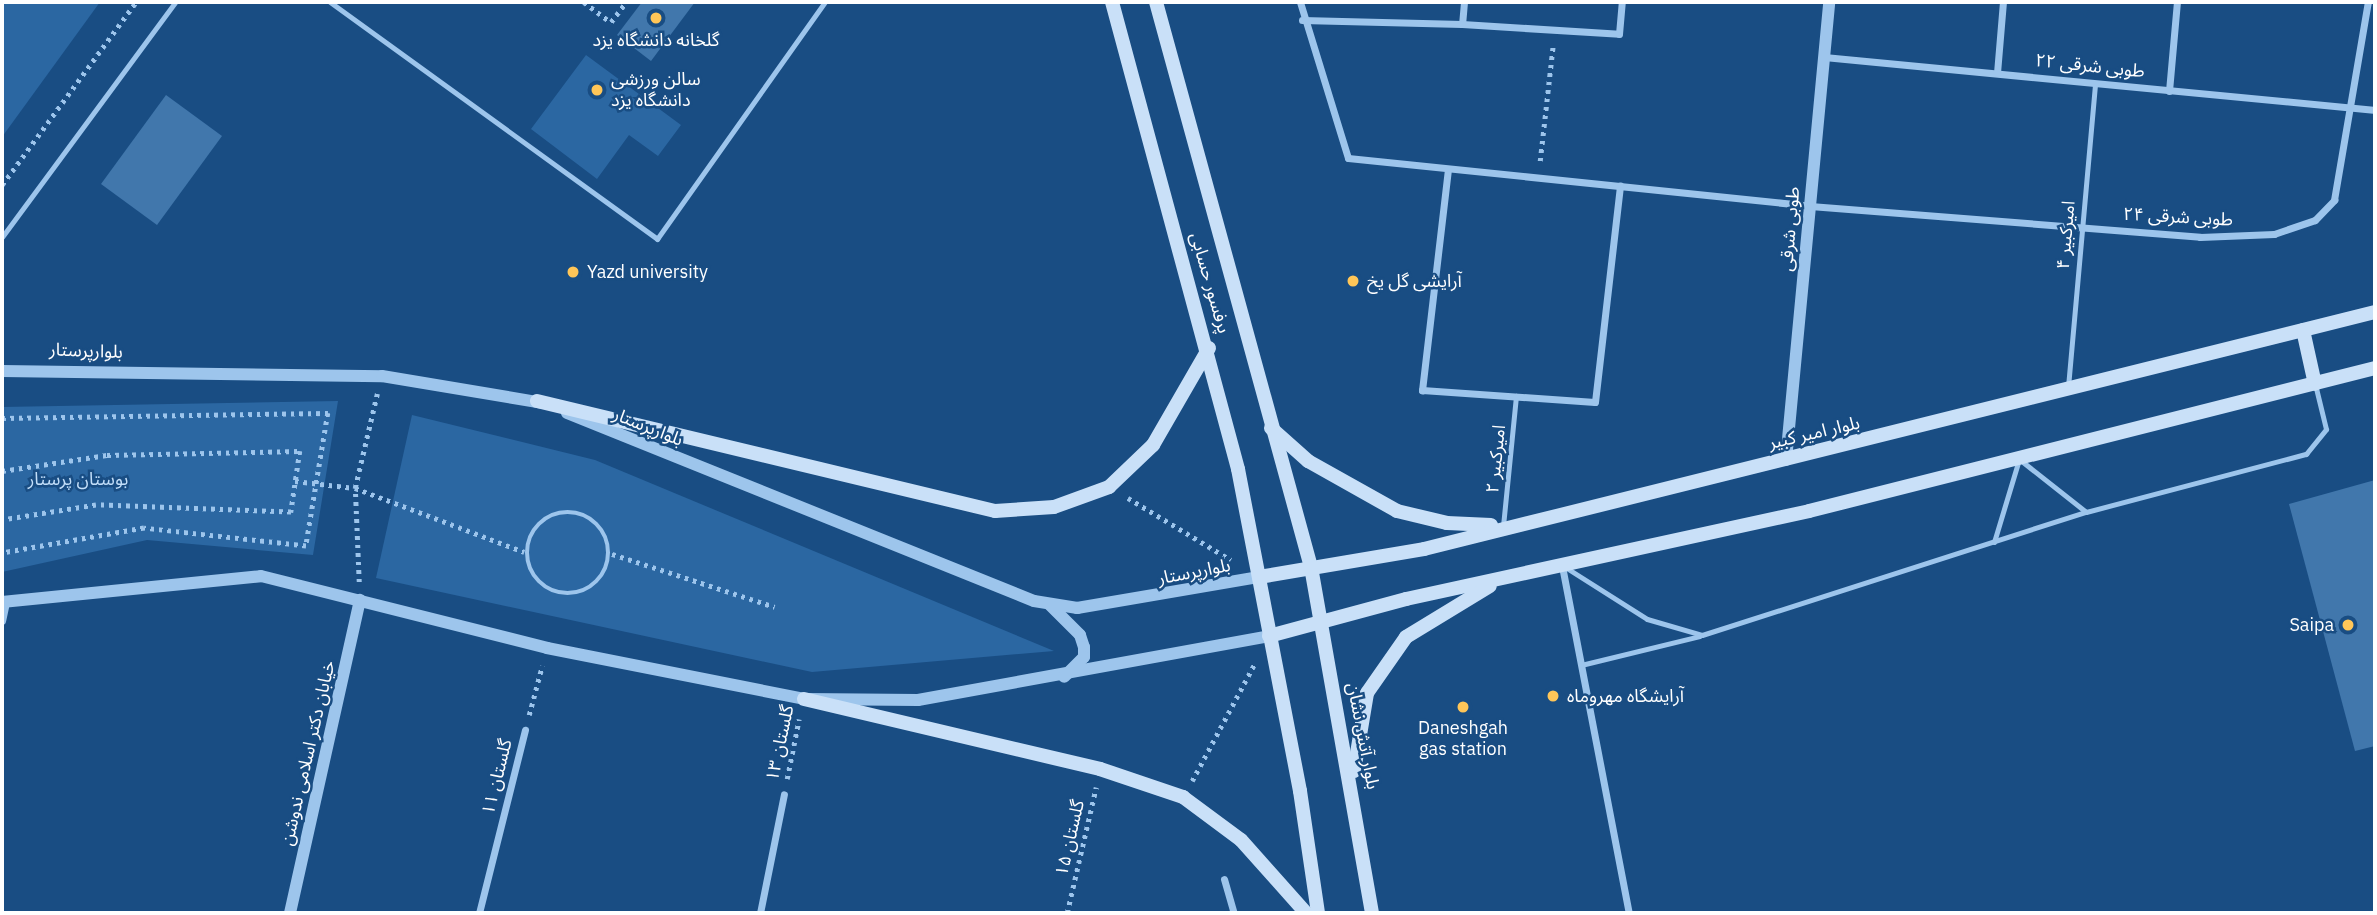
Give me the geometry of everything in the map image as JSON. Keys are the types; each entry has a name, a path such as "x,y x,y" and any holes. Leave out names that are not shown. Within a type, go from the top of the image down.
{"main road":[{"name":"پرفسور حسابی","path":"1112,2 1209,348 1259,577"},
{"name":"پرفسور حسابی","path":"1156,2 1311,567"},
{"name":"بلوار امیر کبیر","path":"1259,577 1424,549 1503,526 2068,391 2375,312"},
{"path":"2303,330 2315,384"},
{"path":"537,401 995,511 1054,508 1109,487 1153,445 1209,348"},
{"path":"1269,636 1321,621 2020,460 2375,368"},
{"path":"1271,428 1308,461 1397,512 1447,523 1503,526"},
{"name":"بلوار آتش نشان","path":"1311,567 1353,783 1371,913"},
{"path":"1259,577 1318,913"},
{"path":"1353,783 1367,693 1406,637 1498,581"},
{"path":"804,699 1100,769 1184,797 1241,840 1307,913"}],"street":[{"path":"1300,2 1303,20 1462,24 1619,34 1622,2"},
{"path":"1462,24 1464,2"},
{"name":"طوبی شرقی","path":"1786,460 1829,2"},
{"path":"1997,73 2003,2"},
{"path":"2169,90 2177,2"},
{"name":"طوبی شرقی ۲۴","path":"1303,20 1348,158 1810,206 2200,237 2274,234 2315,220 2334,200 2353,108 2368,2"},
{"name":"طوبی شرقی ۲۲","path":"1824,57 2375,110"},
{"path":"1448,169 1422,390 1595,402 1620,186"},
{"name":"بلوارپرستار","path":"2,371 382,376 537,401 1048,603 1077,608 1121,603 1259,577"},
{"path":"1562,566 1629,913"},
{"path":"2,621 4,601 261,576 547,648 804,699 918,700 1064,677 1269,636"},
{"name":"خيابان دکتر اسلامی ندوشن","path":"290,913 359,600"},
{"path":"1048,603 1080,635 1084,647 1084,657 1064,677"},
{"name":"گلستان ۱۱","path":"479,913 525,730"},
{"path":"760,913 784,794"},
{"path":"1224,879 1234,913"}],"lane":[{"path":"2,237 175,2"},
{"path":"330,2 657,239 825,2"},
{"name":"امیرکبیر ۴","path":"2068,391 2095,83"},
{"path":"1581,664 1702,635 2086,512 2306,454 2326,429 2315,384"},
{"name":"امیرکبیر ۲","path":"1503,526 1516,396"},
{"path":"1994,542 2020,460 2086,512"},
{"path":"1562,566 1647,619 1702,635"}],"path":[{"path":"2,185 136,2"},
{"path":"584,2 611,22 626,2"},
{"path":"1538,178 1555,30"},
{"path":"359,600 355,488 382,376"},
{"path":"2,418 328,414 306,546 144,527 2,553"},
{"path":"2,471 107,456 300,451 291,512 96,505 2,520"},
{"path":"295,481 355,488 524,552"},
{"path":"1109,487 1259,577"},
{"path":"569,509 600,522 612,554 598,584 567,597 536,583 524,552 538,521 569,509"},
{"path":"612,554 775,607"},
{"path":"1184,797 1269,636"},
{"name":"گلستان ۱۱","path":"525,730 547,648"},
{"name":"گلستان ۱۳","path":"784,794 804,699"},
{"name":"گلستان ۱۵","path":"1067,913 1100,769"}],"green space":[{"path":"2,2 100,2 2,137"},
{"name":"سالن ورزشی دانشگاه یزد","path":"586,55 681,125 658,156 629,135 597,179 531,129"},
{"name":"بوستان پرستار","path":"338,401 313,555 147,540 2,572 2,407"},
{"path":"412,415 595,460 1054,651 812,672 376,578"}],"building":[{"name":"گلخانه دانشگاه یزد","path":"642,2 695,2 651,61 617,35"},
{"path":"166,95 222,136 157,225 101,184"},
{"name":"Saipa","path":"2375,480 2375,746 2355,751 2289,504"}],"place":[{"name":"گلخانه دانشگاه یزد","path":"656,18"},
{"name":"سالن ورزشی دانشگاه یزد","path":"597,90"},
{"name":"Yazd university","path":"573,272"},
{"name":"آرایشی گل یخ","path":"1353,281"},
{"name":"Saipa","path":"2348,625"},
{"name":"آرایشگاه مهروماه","path":"1553,696"},
{"name":"Daneshgah gas station","path":"1463,707"}]}
